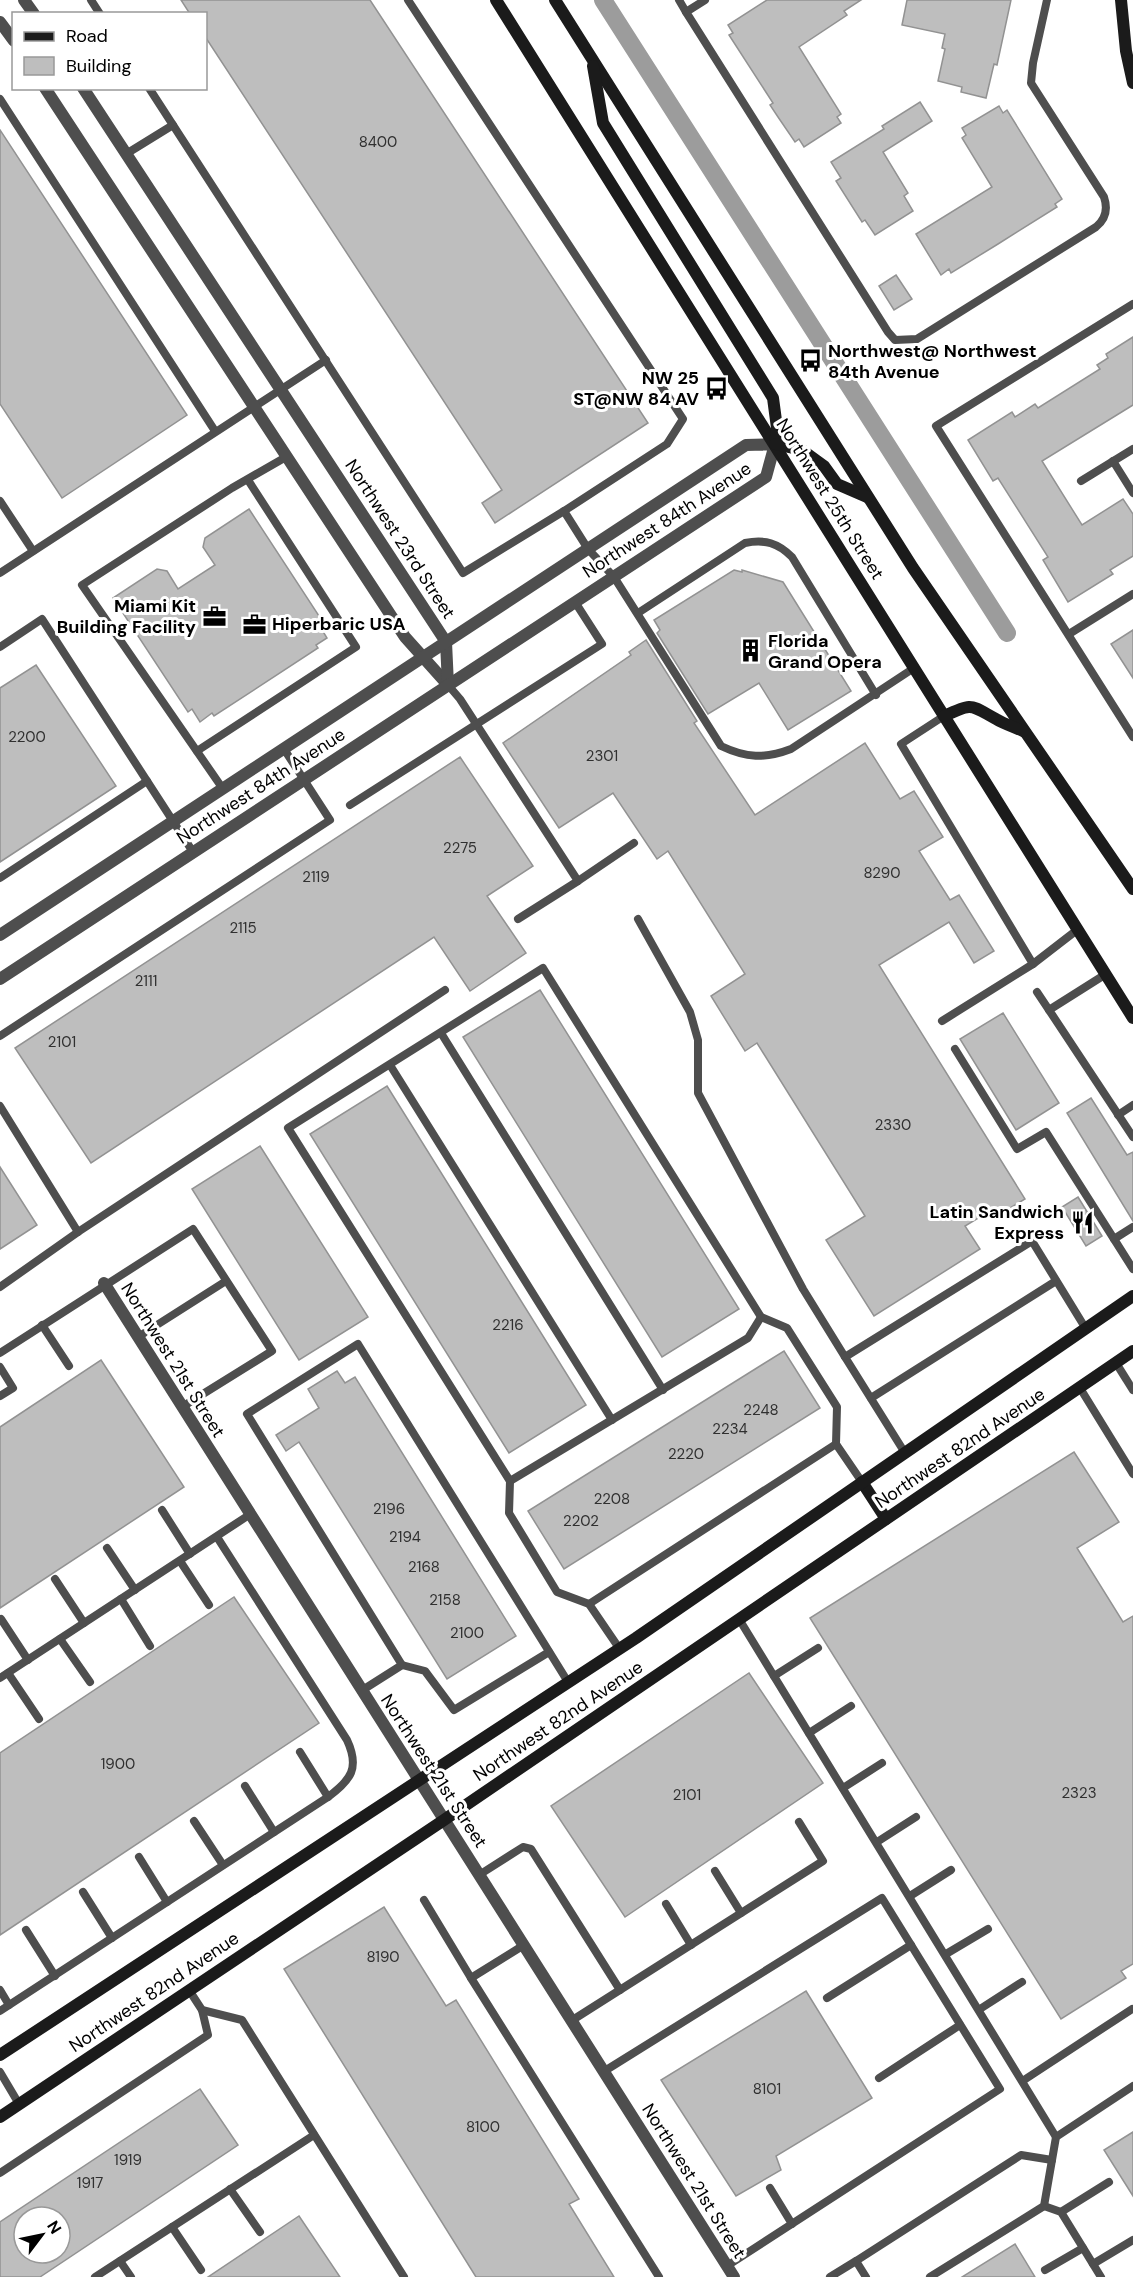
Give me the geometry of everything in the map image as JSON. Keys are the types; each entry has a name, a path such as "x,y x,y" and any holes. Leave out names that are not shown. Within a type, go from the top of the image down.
{"main road":[{"name":"Northwest 25th Street","path":"496,0 1133,1018"},
{"name":"Northwest 25th Street","path":"555,0 867,497 1133,889"},
{"path":"1121,0 1124,40 1133,83"},
{"path":"592,59 603,123 765,383 777,413 775,444 802,450 824,466 837,484 867,497"},
{"path":"944,717 965,708 980,708 994,718 1024,731"},
{"name":"Northwest 82nd Avenue","path":"0,2055 619,1648 1133,1296"},
{"name":"Northwest 82nd Avenue","path":"0,2117 444,1820 1133,1351"},
{"path":"862,1482 886,1519"}],"street":[{"path":"0,22 12,38"},
{"path":"46,90 405,637 448,685"},
{"name":"Northwest 23rd Street","path":"84,90 446,642 448,685"},
{"name":"Northwest 84th Avenue","path":"0,934 746,445 775,444 766,477 0,979"},
{"name":"Northwest 21st Street","path":"104,1283 730,2272"}],"lane":[{"path":"150,90 463,573 668,444 683,418 408,0"},
{"path":"679,0 888,332 895,340 908,341 917,339 1096,227 1105,217 1104,197 1030,79 1047,0"},
{"path":"686,12 705,0"},
{"path":"0,99 215,431"},
{"path":"126,154 173,125"},
{"path":"1133,304 936,426 1133,737"},
{"path":"0,573 326,360"},
{"path":"1081,481 1133,449"},
{"path":"223,789 82,585 286,457"},
{"path":"1113,461 1133,493"},
{"path":"197,752 356,647 248,480"},
{"path":"0,501 33,551"},
{"path":"564,511 588,549 614,577 721,746 737,754 755,757 773,756 791,749 914,668"},
{"path":"638,613 745,543 758,540 771,542 783,548 792,557 876,695"},
{"path":"1069,634 1133,594"},
{"path":"350,805 602,644 575,602"},
{"path":"0,647 42,619 193,852"},
{"path":"448,685 578,881"},
{"path":"944,717 901,744 1033,964"},
{"path":"0,1036 330,820 284,749"},
{"path":"0,878 147,781"},
{"path":"518,919 634,843"},
{"path":"638,919 690,1012 698,1040 698,1093 802,1289 905,1453"},
{"path":"942,1021 1033,964 1077,930"},
{"path":"619,1648 589,1604 557,1592 509,1514 510,1481 288,1128 543,968 761,1317 787,1328 837,1407 836,1444 862,1482"},
{"path":"1049,1010 1106,974"},
{"path":"0,1287 78,1232 445,990"},
{"path":"1037,992 1133,1137"},
{"path":"441,1033 663,1390"},
{"path":"955,1049 1017,1149 1046,1132 1133,1269"},
{"path":"390,1065 612,1420"},
{"path":"1118,1115 1133,1105"},
{"path":"0,1106 78,1232"},
{"path":"1114,1239 1133,1227"},
{"path":"0,1353 104,1283 193,1229 272,1351 182,1407"},
{"path":"845,1357 1032,1240 1086,1329"},
{"path":"138,1337 226,1281"},
{"path":"871,1398 1056,1281"},
{"path":"510,1481 748,1338 761,1317"},
{"path":"42,1325 69,1366"},
{"path":"549,1652 454,1710 425,1671 402,1665 247,1414 358,1344 568,1682"},
{"path":"1116,1363 1133,1390"},
{"path":"0,1367 13,1388 0,1396"},
{"path":"1080,1388 1133,1474"},
{"path":"589,1604 836,1444"},
{"path":"162,1510 190,1554"},
{"path":"39,1719 4,1675 249,1515"},
{"path":"0,2011 347,1783 354,1762 352,1750 217,1537"},
{"path":"107,1548 135,1590"},
{"path":"180,1561 209,1605"},
{"path":"55,1579 84,1623"},
{"path":"121,1599 150,1646"},
{"path":"2,1619 28,1660"},
{"path":"739,1619 1024,2080 1056,2137 1044,2206 930,2277"},
{"path":"60,1639 90,1683"},
{"path":"774,1676 818,1648"},
{"path":"361,1691 402,1665"},
{"path":"810,1733 851,1706"},
{"path":"300,1752 328,1797"},
{"path":"843,1788 882,1763"},
{"path":"245,1786 274,1832"},
{"path":"877,1842 916,1817"},
{"path":"194,1821 223,1865"},
{"path":"571,2021 823,1861 799,1822"},
{"path":"479,1875 523,1847 531,1849 620,1990"},
{"path":"139,1857 167,1902"},
{"path":"910,1896 951,1870"},
{"path":"715,1871 741,1913"},
{"path":"83,1892 111,1938"},
{"path":"603,2072 882,1898 1000,2089 792,2224 730,2272"},
{"path":"424,1900 659,2277"},
{"path":"666,1904 691,1945"},
{"path":"946,1954 988,1929"},
{"path":"26,1930 55,1976"},
{"path":"471,1978 524,1945"},
{"path":"827,1998 911,1945"},
{"path":"980,2009 1022,1982"},
{"path":"0,1990 9,2005"},
{"path":"0,2173 208,2035 202,2010 189,1990"},
{"path":"1024,2080 1132,2009"},
{"path":"202,2010 242,2020 404,2277"},
{"path":"879,2078 960,2025"},
{"path":"0,2072 19,2104"},
{"path":"1056,2137 1133,2086"},
{"path":"95,2277 314,2134"},
{"path":"830,2277 1021,2155 1052,2160"},
{"path":"1061,2212 1109,2182"},
{"path":"770,2188 792,2224"},
{"path":"230,2189 260,2232"},
{"path":"1044,2206 1061,2212 1101,2277"},
{"path":"172,2227 201,2270"},
{"path":"1093,2264 1133,2240"},
{"path":"1045,2270 1083,2248"},
{"path":"120,2261 131,2277"},
{"path":"856,2261 866,2277"}],"building":[{"path":"181,0 370,0 648,423 495,523 482,503 502,490 207,40 207,12 189,12"},
{"path":"767,0 861,0 844,11 847,15 799,47 841,114 837,117 841,123 804,147 799,139 795,142 778,117 770,105 773,103 729,35 733,33 728,25"},
{"path":"907,0 1011,0 997,65 994,64 986,98 961,92 962,87 938,81 945,49 942,48 945,34 902,25"},
{"path":"920,102 932,121 883,152 908,193 904,196 913,211 875,235 865,220 862,222 836,181 841,178 831,162 884,129 882,126"},
{"path":"999,106 1003,113 1007,110 1062,199 1055,204 1057,207 951,273 949,269 941,275 916,234 992,187 962,138 966,135 962,128"},
{"path":"0,130 187,415 62,498 0,404"},
{"path":"896,275 912,299 894,310 879,286"},
{"path":"1133,337 1133,405 1042,461 1082,525 1123,499 1133,514 1133,556 1110,570 1113,574 1068,602 1043,560 1048,557 998,478 993,481 968,440 1012,412 1015,417 1035,404 1038,408 1100,369 1097,365 1108,358 1106,354"},
{"path":"249,509 323,622 319,625 327,638 316,645 318,648 214,716 212,713 200,722 192,709 188,712 113,598 157,569 167,571 178,589 215,565 203,547 205,538"},
{"name":"Florida Grand Opera","path":"734,570 742,572 742,570 783,582 851,691 788,730 759,683 708,714 657,633 660,630 654,620"},
{"path":"1133,630 1133,678 1111,644"},
{"path":"646,640 697,721 694,723 755,815 865,743 900,799 914,791 943,837 919,851 950,900 959,895 994,951 974,963 949,922 879,965 1025,1199 997,1216 993,1209 965,1226 980,1249 874,1316 826,1240 865,1216 757,1043 745,1051 711,996 745,974 668,851 657,859 613,793 559,828 503,743 631,655 629,652"},
{"path":"36,665 116,786 0,862 0,688"},
{"path":"460,757 533,866 487,896 526,953 470,991 434,937 91,1163 15,1048"},
{"path":"540,990 739,1309 662,1357 463,1037"},
{"path":"1003,1013 1059,1103 1016,1130 960,1039"},
{"path":"387,1086 586,1405 509,1453 310,1134"},
{"path":"1091,1098 1127,1155 1133,1152 1133,1221 1067,1113"},
{"path":"260,1146 368,1317 299,1360 192,1189"},
{"path":"0,1167 37,1225 0,1249"},
{"name":"Latin Sandwich Express","path":"1078,1197 1102,1236 1086,1246 1062,1207"},
{"path":"784,1351 820,1408 564,1569 528,1511"},
{"path":"101,1360 184,1487 0,1608 0,1427"},
{"path":"337,1371 345,1383 355,1377 516,1636 447,1679 299,1442 286,1451 276,1435 319,1408 308,1389"},
{"path":"1074,1452 1119,1522 1077,1548 1123,1622 1133,1616 1133,1964 1121,1971 1126,1978 1061,2019 810,1618"},
{"path":"234,1597 319,1723 0,1935 0,1753"},
{"path":"749,1673 823,1783 625,1917 551,1806"},
{"path":"384,1907 446,2006 456,2000 579,2199 569,2204 614,2277 476,2277 284,1969"},
{"path":"806,1991 872,2098 776,2156 781,2170 736,2196 661,2080"},
{"path":"200,2089 238,2145 72,2256 72,2205 26,2205"},
{"path":"1133,2132 1133,2196 1104,2150"},
{"path":"12,2214 12,2265 58,2265 40,2277 0,2277 0,2222"},
{"path":"299,2216 340,2277 208,2277"},
{"path":"1015,2244 1035,2277 962,2277"}],"waterway":[{"path":"603,0 1007,633"}],"place":[{"name":"Northwest@ Northwest 84th Avenue","path":"810,361"},
{"name":"NW 25 ST@NW 84 AV","path":"717,388"},
{"name":"Miami Kit Building Facility","path":"214,616"},
{"name":"Hiperbaric USA","path":"254,624"},
{"name":"Florida Grand Opera","path":"750,651"},
{"name":"Latin Sandwich Express","path":"1082,1222"}]}
